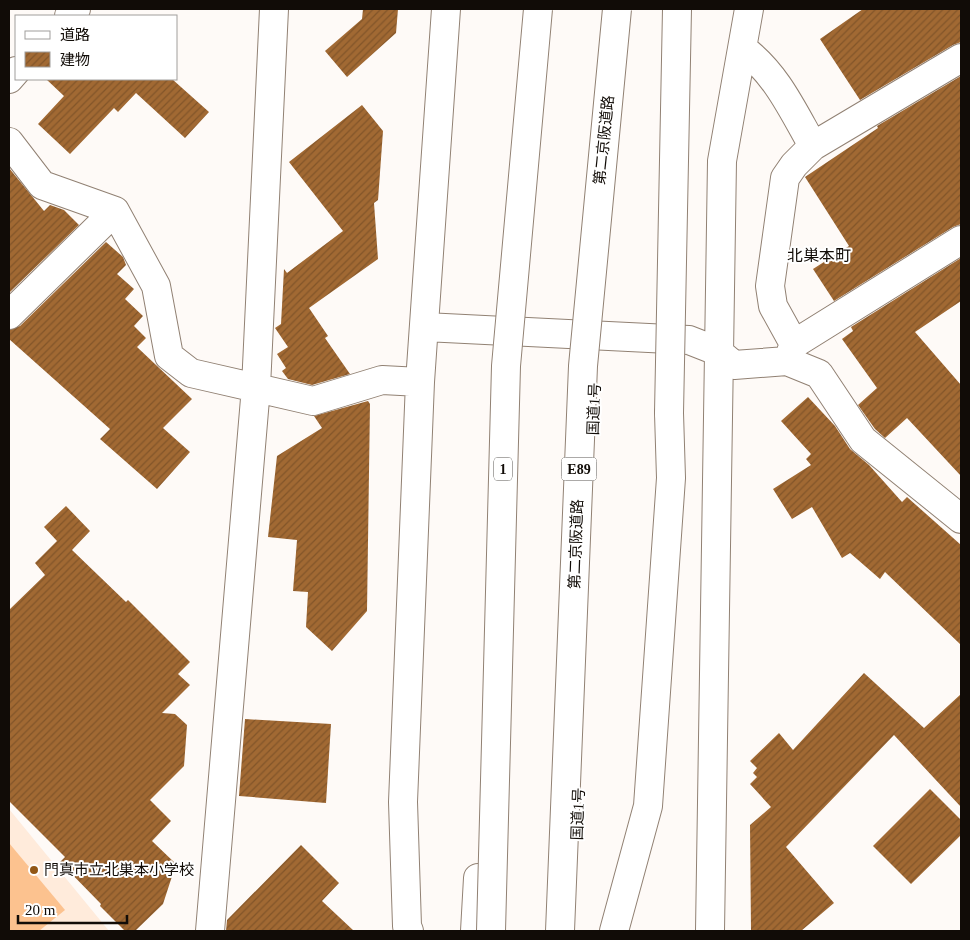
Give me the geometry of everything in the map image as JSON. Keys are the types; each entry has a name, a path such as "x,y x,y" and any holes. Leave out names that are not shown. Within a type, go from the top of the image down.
{"main road":[{"path":"210,931 256,387 274,9"},
{"path":"409,931 407,926 404,802 420,382 446,9"},
{"path":"538,9 539,62"},
{"name":"1","path":"491,931 506,366 538,9"},
{"path":"502,931 516,361 539,62 545,9"},
{"name":"第二京阪道路","path":"560,931 583,366 617,9"},
{"name":"国道1号","path":"573,931 596,364 629,9"},
{"path":"597,211 636,9"},
{"path":"614,931 648,806 670,478 669,413 677,9"},
{"path":"710,931 717,351 722,161 749,9"},
{"path":"743,49 759,61 771,77 813,146"},
{"path":"957,507 863,440 819,374 791,352 773,306 770,286 785,178 794,165 813,146 961,58"},
{"path":"9,142 42,185 115,211 156,286 169,356 192,373 313,401 382,380 420,382"},
{"path":"9,315 115,211"},
{"path":"475,931 494,304 518,235"},
{"path":"425,327 689,340 717,351 734,365 791,352 961,240"}],"shaded area":[{"name":"門真市立北巣本小学校","path":"9,809 109,931 9,931"},
{"path":"9,843 65,910 39,931 9,931"}],"building":[{"path":"363,9 398,9 396,33 347,77 325,51 362,19"},
{"path":"863,9 961,9 961,42 860,100 820,39"},
{"path":"961,76 961,224 953,227 834,301 813,269 849,246 805,177 878,128 877,126"},
{"path":"47,80 173,80 209,112 185,138 136,93 118,112 114,108 70,154 38,124 64,96"},
{"path":"362,105 383,131 378,200 374,203 378,259 309,308 328,336 325,338 350,374 312,385 288,379 282,371 286,368 277,354 288,347 275,328 281,324 284,269 287,273 343,231 289,162"},
{"path":"9,168 44,211 50,205 64,210 79,225 9,293"},
{"path":"106,242 123,257 126,265 117,274 134,289 125,299 143,316 134,326 146,338 137,347 192,399 163,428 190,452 157,489 100,439 110,429 9,339 9,330 20,326"},
{"path":"961,258 961,301 915,332 961,385 961,476 907,418 885,438 875,429 858,405 877,388 842,339 853,331 851,327"},
{"path":"808,397 835,426 850,449 869,465 902,502 907,497 961,545 961,645 885,572 880,579 850,553 842,558 812,507 792,519 773,489 811,465 806,459 811,454 781,421"},
{"path":"368,401 370,404 367,611 332,651 306,627 308,592 293,591 297,540 268,537 277,456 322,428 314,416"},
{"path":"66,506 90,531 72,550 126,602 128,600 190,662 178,674 190,685 162,713 175,714 187,725 184,766 150,800 171,821 152,841 176,864 163,904 135,931 125,931 100,906 101,904 60,862 65,857 9,801 9,610 45,575 35,563 57,541 44,527"},
{"path":"864,673 924,728 961,694 961,807 894,735 786,847 834,903 801,931 751,931 750,825 771,807 750,784 757,777 753,773 757,768 750,761 779,733 793,750"},
{"path":"245,719 331,724 326,803 239,796"},
{"path":"930,789 961,820 961,835 911,884 873,846"},
{"path":"301,845 339,883 322,901 354,931 226,931 227,920"}],"place":[{"name":"門真市立北巣本小学校","path":"34,870"}],"district":[{"name":"北巣本町","path":"819,255"}]}
